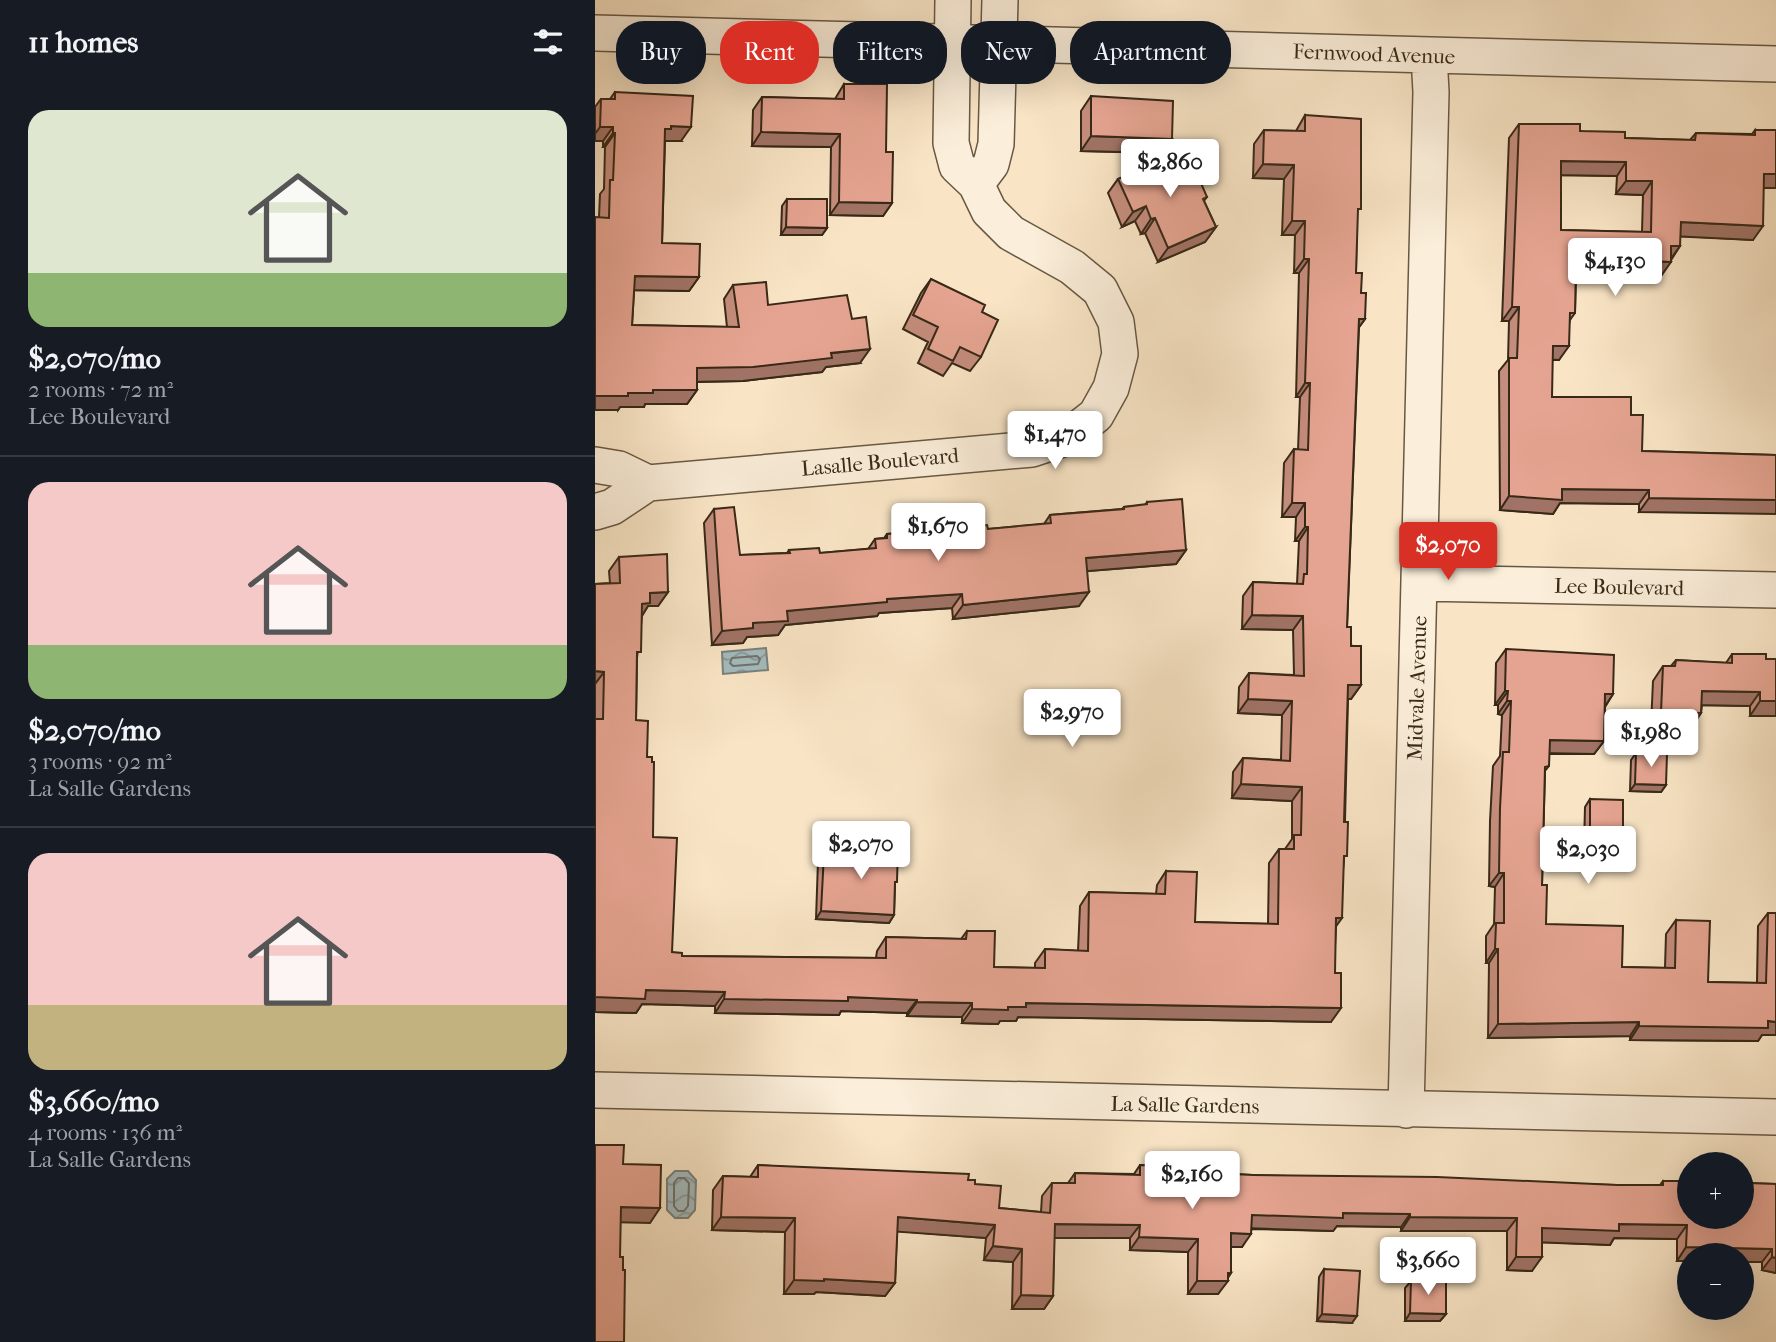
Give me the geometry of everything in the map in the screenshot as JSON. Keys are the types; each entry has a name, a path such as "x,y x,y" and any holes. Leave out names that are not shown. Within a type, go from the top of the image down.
{"street":[{"name":"Lasalle Boulevard","path":"595,512 613,507 648,483 1032,449 1067,437 1096,415 1111,388 1120,354 1116,322 1100,290 1072,267 1011,233 989,211 976,184 957,166 951,143 953,0"},
{"path":"1000,0 1000,21"},
{"name":"Fernwood Avenue","path":"595,33 961,41"},
{"name":"Fernwood Avenue","path":"1056,45 1776,64"},
{"name":"Midvale Avenue","path":"1406,1110 1431,92 1429,55"},
{"path":"976,184 991,164 996,144 998,84"},
{"name":"Lasalle Boulevard","path":"595,465 619,469 648,483"},
{"name":"Lee Boulevard","path":"1420,583 1776,590"},
{"name":"La Salle Gardens","path":"595,1090 1776,1117"}],"water":[{"path":"766,648 768,670 723,674 722,652"},
{"path":"675,1171 688,1171 696,1180 695,1210 688,1218 675,1218 667,1210 667,1179"}],"building":[{"path":"844,84 887,84 886,152 893,152 892,203 839,202 840,134 761,132 762,97 844,99"},
{"path":"615,92 693,96 691,127 671,126 671,129 665,129 662,243 700,244 699,277 635,276 632,325 739,327 733,285 766,282 768,305 847,295 852,319 866,317 870,349 831,353 832,358 753,367 697,368 697,390 653,390 653,393 628,393 628,396 595,396 595,217 609,218 615,133 613,127 600,127 601,99 615,99"},
{"path":"1091,96 1173,101 1172,139 1091,136"},
{"path":"1305,115 1361,119 1361,209 1358,209 1356,273 1362,273 1361,293 1366,293 1365,319 1359,319 1347,627 1351,627 1351,646 1361,646 1361,685 1348,685 1344,822 1348,822 1347,856 1344,856 1342,918 1336,918 1335,973 1341,973 1341,1008 1026,1003 1026,1007 1008,1007 1008,1010 972,1009 972,1003 848,997 848,1001 724,999 725,992 646,990 645,999 595,997 595,719 603,719 604,672 595,671 595,584 620,583 619,557 667,554 668,592 650,593 650,603 642,604 641,652 637,652 636,720 648,721 647,757 652,757 654,762 653,837 677,838 672,952 682,953 682,956 886,958 886,937 966,939 967,931 995,931 994,967 1045,968 1045,949 1088,951 1089,892 1165,894 1166,871 1197,872 1195,922 1278,924 1279,849 1294,849 1294,835 1301,835 1302,787 1241,784 1243,758 1290,761 1292,701 1248,699 1249,673 1304,676 1303,616 1252,615 1253,582 1303,584 1304,574 1307,574 1308,527 1305,527 1305,503 1292,503 1294,449 1308,450 1310,383 1305,383 1309,259 1304,259 1305,221 1292,221 1294,165 1263,164 1264,130 1305,131"},
{"path":"1519,124 1580,124 1580,131 1625,132 1625,138 1695,140 1696,133 1755,135 1755,130 1776,130 1776,174 1764,174 1763,226 1681,222 1680,246 1671,246 1671,262 1634,260 1634,265 1576,263 1575,313 1570,313 1569,346 1553,346 1552,397 1631,397 1631,415 1643,415 1642,451 1776,455 1776,500 1649,498 1649,490 1562,489 1562,500 1509,496 1509,358 1517,358 1519,307 1512,307","holes":["1561,161 1626,162 1626,181 1652,181 1651,232 1561,230"]},
{"path":"1171,156 1171,169 1191,160 1207,197 1203,199 1216,227 1168,248 1155,218 1151,219 1146,206 1133,212 1118,179"},
{"path":"787,199 827,199 827,228 786,227"},
{"path":"931,279 985,305 982,312 998,320 981,357 960,347 953,361 928,349 938,327 913,315"},
{"path":"1182,499 1186,550 1086,558 1089,592 963,605 962,594 887,599 887,602 787,611 788,621 753,623 753,628 722,631 714,509 734,507 740,555 790,553 789,550 819,548 820,553 876,548 875,539 887,538 887,534 987,525 988,529 1051,523 1050,515 1124,509 1147,502"},
{"path":"1506,649 1614,655 1613,694 1605,694 1604,741 1550,740 1549,766 1545,767 1542,885 1547,885 1546,924 1623,926 1622,967 1675,968 1676,920 1710,921 1708,982 1766,983 1768,913 1776,913 1776,1022 1768,1021 1768,1028 1639,1026 1639,1022 1498,1024 1496,923 1504,923 1504,873 1499,873 1500,808 1503,752 1509,752 1511,701 1507,701 1508,691 1505,691"},
{"path":"1732,654 1766,654 1766,659 1776,659 1776,701 1760,701 1760,692 1702,691 1701,713 1661,712 1663,666 1675,666 1676,660 1732,663"},
{"path":"1636,753 1667,754 1666,785 1635,784"},
{"path":"1590,799 1623,800 1623,838 1590,838"},
{"path":"866,844 898,845 894,915 821,911 824,854 865,856"},
{"path":"595,1145 624,1145 623,1164 661,1165 660,1208 621,1207 620,1257 623,1257 625,1270 624,1342 595,1342"},
{"path":"758,1165 969,1174 968,1180 975,1180 975,1184 1001,1186 999,1208 1050,1213 1052,1183 1075,1183 1075,1173 1140,1175 1140,1165 1172,1166 1172,1171 1253,1175 1437,1177 1617,1185 1663,1185 1663,1181 1677,1181 1677,1225 1619,1224 1619,1231 1542,1228 1542,1257 1516,1257 1517,1218 1343,1213 1343,1218 1252,1215 1251,1234 1231,1233 1231,1273 1228,1273 1228,1281 1197,1281 1198,1239 1139,1237 1140,1225 1055,1224 1053,1296 1021,1295 1022,1249 993,1246 995,1225 898,1217 895,1283 794,1280 795,1218 721,1217 723,1176 758,1177"},
{"path":"1754,1183 1776,1184 1776,1258 1772,1257 1772,1249 1754,1249 1754,1243 1686,1243 1687,1229 1754,1229"},
{"path":"1324,1269 1360,1271 1357,1316 1322,1314"},
{"path":"1411,1281 1446,1281 1446,1314 1410,1313"}]}
